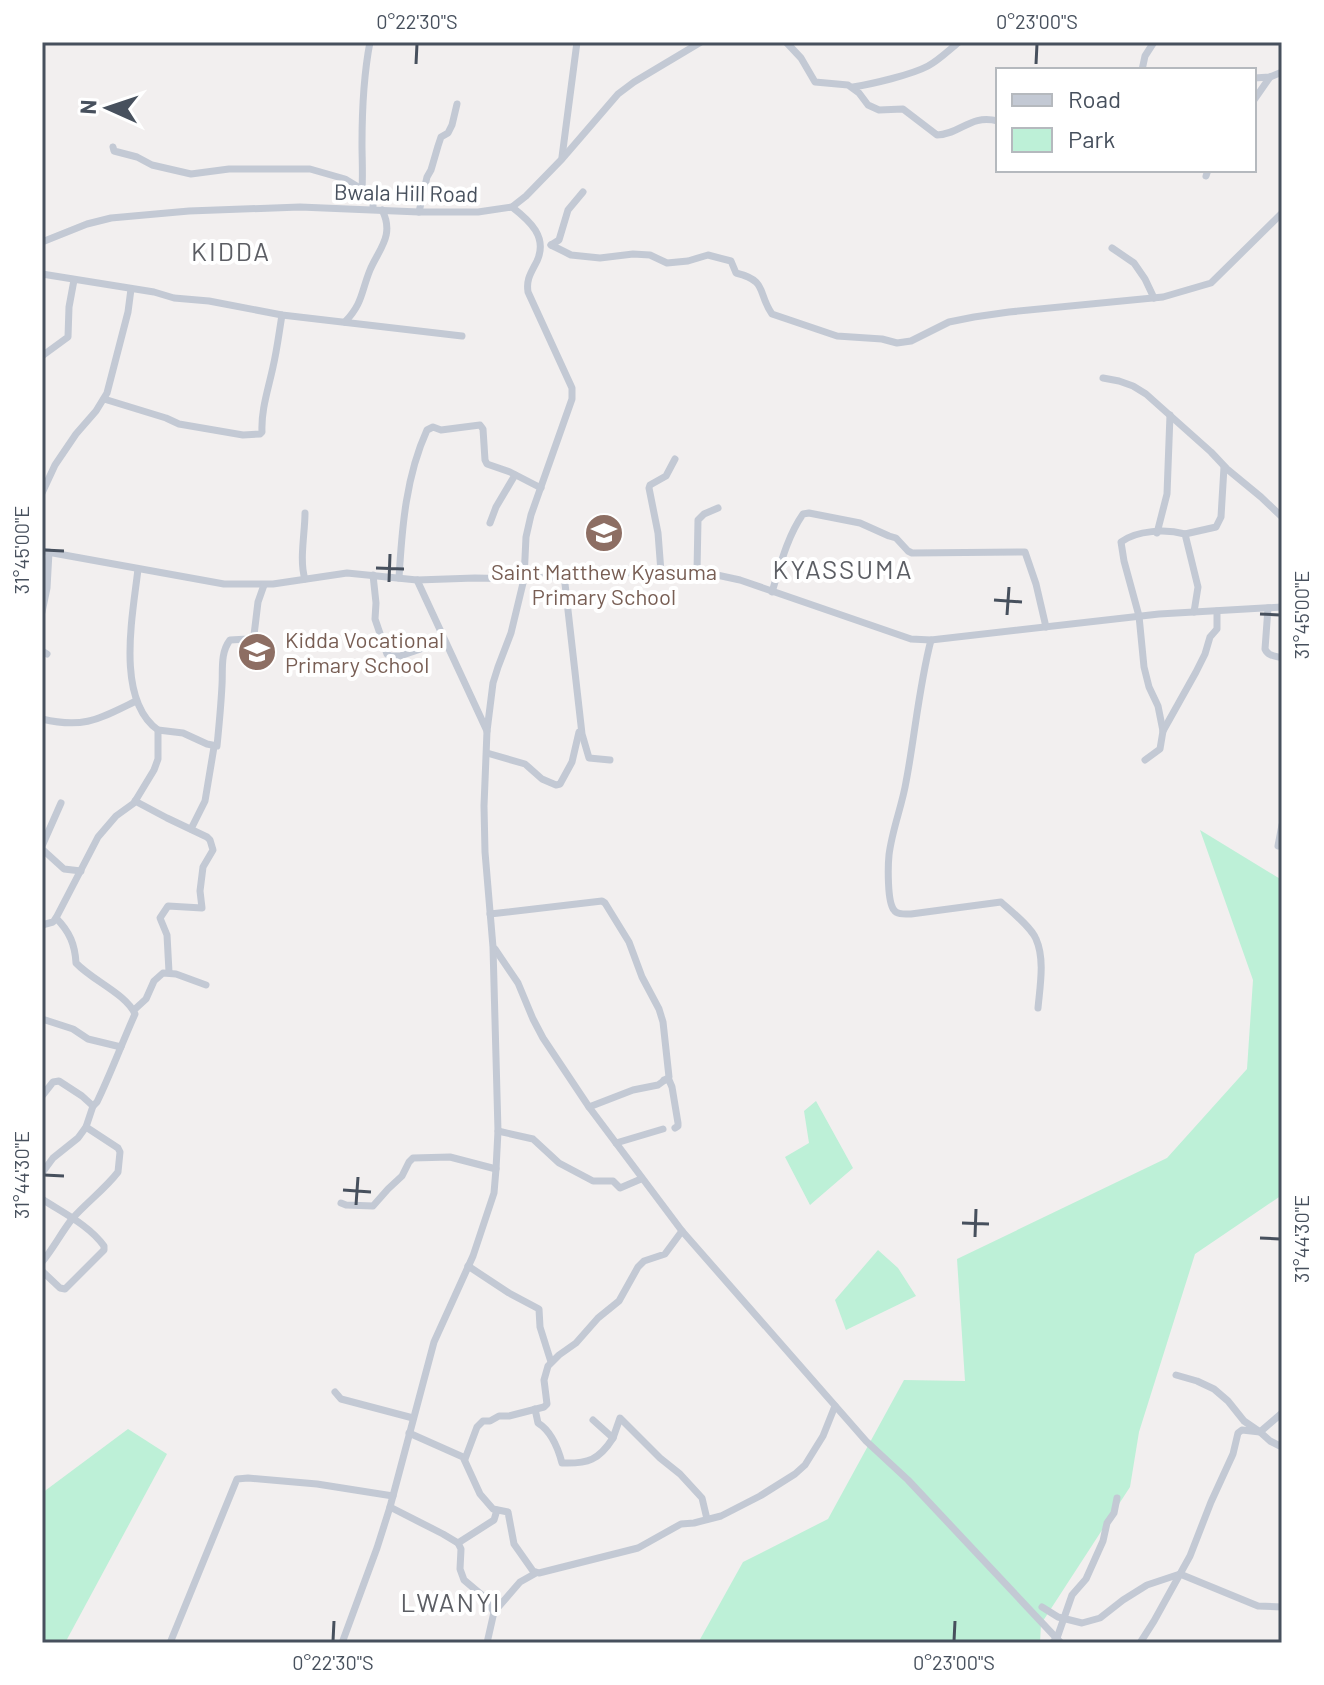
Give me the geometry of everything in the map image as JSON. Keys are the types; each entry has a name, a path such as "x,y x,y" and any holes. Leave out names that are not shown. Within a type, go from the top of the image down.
{"street":[{"path":"362,189 365,82 370,42"},
{"path":"562,159 577,42"},
{"path":"342,1643 390,1507 434,1342 468,1266 494,1193 498,1131 493,947 484,806 487,731 493,683 513,625 524,579 526,537 572,399 572,388 528,292 528,278 540,254 540,240 534,226 512,207 562,159 618,94 701,42"},
{"path":"786,42 801,58 815,82 853,87 873,108 883,111 903,109 937,135 978,119 996,121"},
{"path":"853,87 922,69 959,42"},
{"path":"1142,68 1145,56 1154,42"},
{"path":"1256,78 1282,72"},
{"path":"1256,97 1270,77"},
{"path":"419,212 441,137 448,133 452,125 457,104"},
{"path":"113,147 114,151 152,165 191,174 229,169 310,169 345,179 374,198 377,210 387,223 382,250 371,268 356,310 345,322"},
{"path":"541,246 559,240 568,210 583,192"},
{"name":"Bwala Hill Road","path":"42,242 87,224 139,215 300,207 478,212 512,207"},
{"path":"551,245 571,255 600,258 642,254 667,263 708,255 731,261 736,273 757,281 772,314 837,336 897,343 911,341 949,322 974,317 1154,298 1211,283 1282,213"},
{"path":"1112,248 1134,263 1154,298"},
{"path":"42,274 282,315 462,336"},
{"path":"42,356 68,337 74,280"},
{"path":"42,493 55,465 104,399 128,312 131,289"},
{"path":"104,399 179,424 243,435 260,434 264,399 276,355 282,315"},
{"path":"1103,378 1133,386 1146,394 1282,517"},
{"path":"1157,533 1167,494 1170,415"},
{"path":"399,578 409,486 417,451 427,430 433,427 441,430 480,425 487,464 541,488"},
{"path":"661,572 658,533 649,488 666,476 675,459"},
{"path":"1163,731 1144,667 1139,616 1121,542 1138,533 1173,531 1185,534 1216,527 1221,517 1224,466"},
{"path":"490,523 515,475"},
{"path":"697,571 699,517 718,508"},
{"path":"305,513 302,563 305,579"},
{"path":"772,592 788,542 799,519 809,513 860,523 896,538 912,553 1025,552 1046,627"},
{"path":"1185,534 1198,587 1194,612"},
{"path":"42,612 45,551 224,584 264,585 347,573 417,580 524,579 697,571 740,580 911,639 931,640 1139,616 1282,607"},
{"path":"138,569 130,648 136,701 158,730 183,733 214,747"},
{"path":"373,575 375,619 387,654 400,656 444,641"},
{"path":"564,575 581,728 589,758 610,760"},
{"path":"417,580 487,731"},
{"path":"191,829 205,801 214,747 217,746 223,656 230,640 248,639 254,635 258,602 264,585"},
{"path":"1268,608 1266,653 1282,658"},
{"path":"1145,760 1160,749 1163,731 1200,663 1210,637 1217,629 1217,611"},
{"path":"931,640 889,856 888,880 892,906 898,913 911,914 1001,902 1037,939 1041,973 1038,1008"},
{"path":"42,719 64,724 92,722 136,701"},
{"path":"487,753 525,764 542,779 560,784 572,762 581,728"},
{"path":"42,925 56,918 98,837 116,816 135,801 154,770 158,759 158,730"},
{"path":"135,801 207,837 213,850 203,867 200,891 202,908 168,906 160,918 167,935 169,972"},
{"path":"61,803 42,848 64,869 81,871"},
{"path":"1278,846 1282,825"},
{"path":"490,914 602,901 629,942 661,1016 670,1073 658,1085 633,1090 589,1107"},
{"path":"56,918 75,945 76,963 134,1010"},
{"path":"493,947 518,983 543,1038 589,1107 682,1231 866,1441 908,1480 1057,1641"},
{"path":"42,1173 53,1158 78,1138 86,1127 135,1014 134,1010 146,999 157,977 169,972 206,985"},
{"path":"42,1019 73,1029 88,1039 121,1047"},
{"path":"664,1080 669,1080 672,1087 678,1123 675,1128"},
{"path":"42,1096 53,1082 59,1081 93,1106"},
{"path":"42,1262 73,1218 117,1175 118,1148 86,1127"},
{"path":"616,1143 663,1129"},
{"path":"498,1131 533,1139 559,1163 593,1181 613,1181 620,1188 641,1179"},
{"path":"341,1203 373,1206 402,1176 413,1158 450,1157 496,1169"},
{"path":"651,1206 654,1195"},
{"path":"42,1199 73,1218 104,1245 104,1250 65,1289 42,1271"},
{"path":"465,1459 479,1423 547,1404 544,1380 551,1362 576,1343 598,1318 619,1301 644,1261 665,1254 682,1231"},
{"path":"468,1266 539,1309 540,1327 551,1362"},
{"path":"1176,1375 1214,1389 1244,1421 1282,1447"},
{"path":"335,1392 341,1399 350,1402 413,1418"},
{"path":"487,1643 494,1612 520,1582 536,1573 638,1548 681,1524 721,1516 795,1474 814,1454 835,1406"},
{"path":"535,1409 538,1423 547,1429 559,1450 562,1463 575,1464 594,1459 613,1438 620,1418 702,1498 707,1519"},
{"path":"1260,1432 1282,1413"},
{"path":"593,1420 613,1438"},
{"path":"1140,1643 1190,1556 1233,1454 1238,1433 1245,1429 1260,1432"},
{"path":"409,1433 465,1459 476,1488 491,1507 510,1514 514,1544 536,1573"},
{"path":"170,1643 237,1479 317,1484 393,1496"},
{"path":"1057,1641 1072,1595 1086,1579 1103,1541 1107,1523 1114,1513 1117,1498"},
{"path":"390,1507 458,1543 464,1580 483,1596 494,1612"},
{"path":"458,1543 494,1520 497,1510"},
{"path":"1042,1607 1082,1623 1100,1618 1147,1585 1180,1574 1258,1606 1282,1607"}],"green space":[{"path":"1200,830 1282,880 1282,1195 1195,1254 1139,1432 1130,1487 1041,1624 1040,1643 698,1643 743,1562 828,1519 904,1380 965,1381 957,1259 1167,1158 1247,1069 1253,980"},
{"path":"816,1101 853,1168 810,1205 785,1157 809,1143 804,1111"},
{"path":"878,1250 898,1268 916,1296 846,1330 835,1300"},
{"path":"128,1429 167,1454 65,1643 42,1643 42,1493"}],"place":[{"name":"Saint Matthew Kyasuma Primary School","path":"604,533"},
{"name":"Kidda Vocational Primary School","path":"257,652"}],"district":[{"name":"KIDDA","path":"231,250"},
{"name":"KYASSUMA","path":"843,568"},
{"name":"LWANYI","path":"451,1601"}]}
